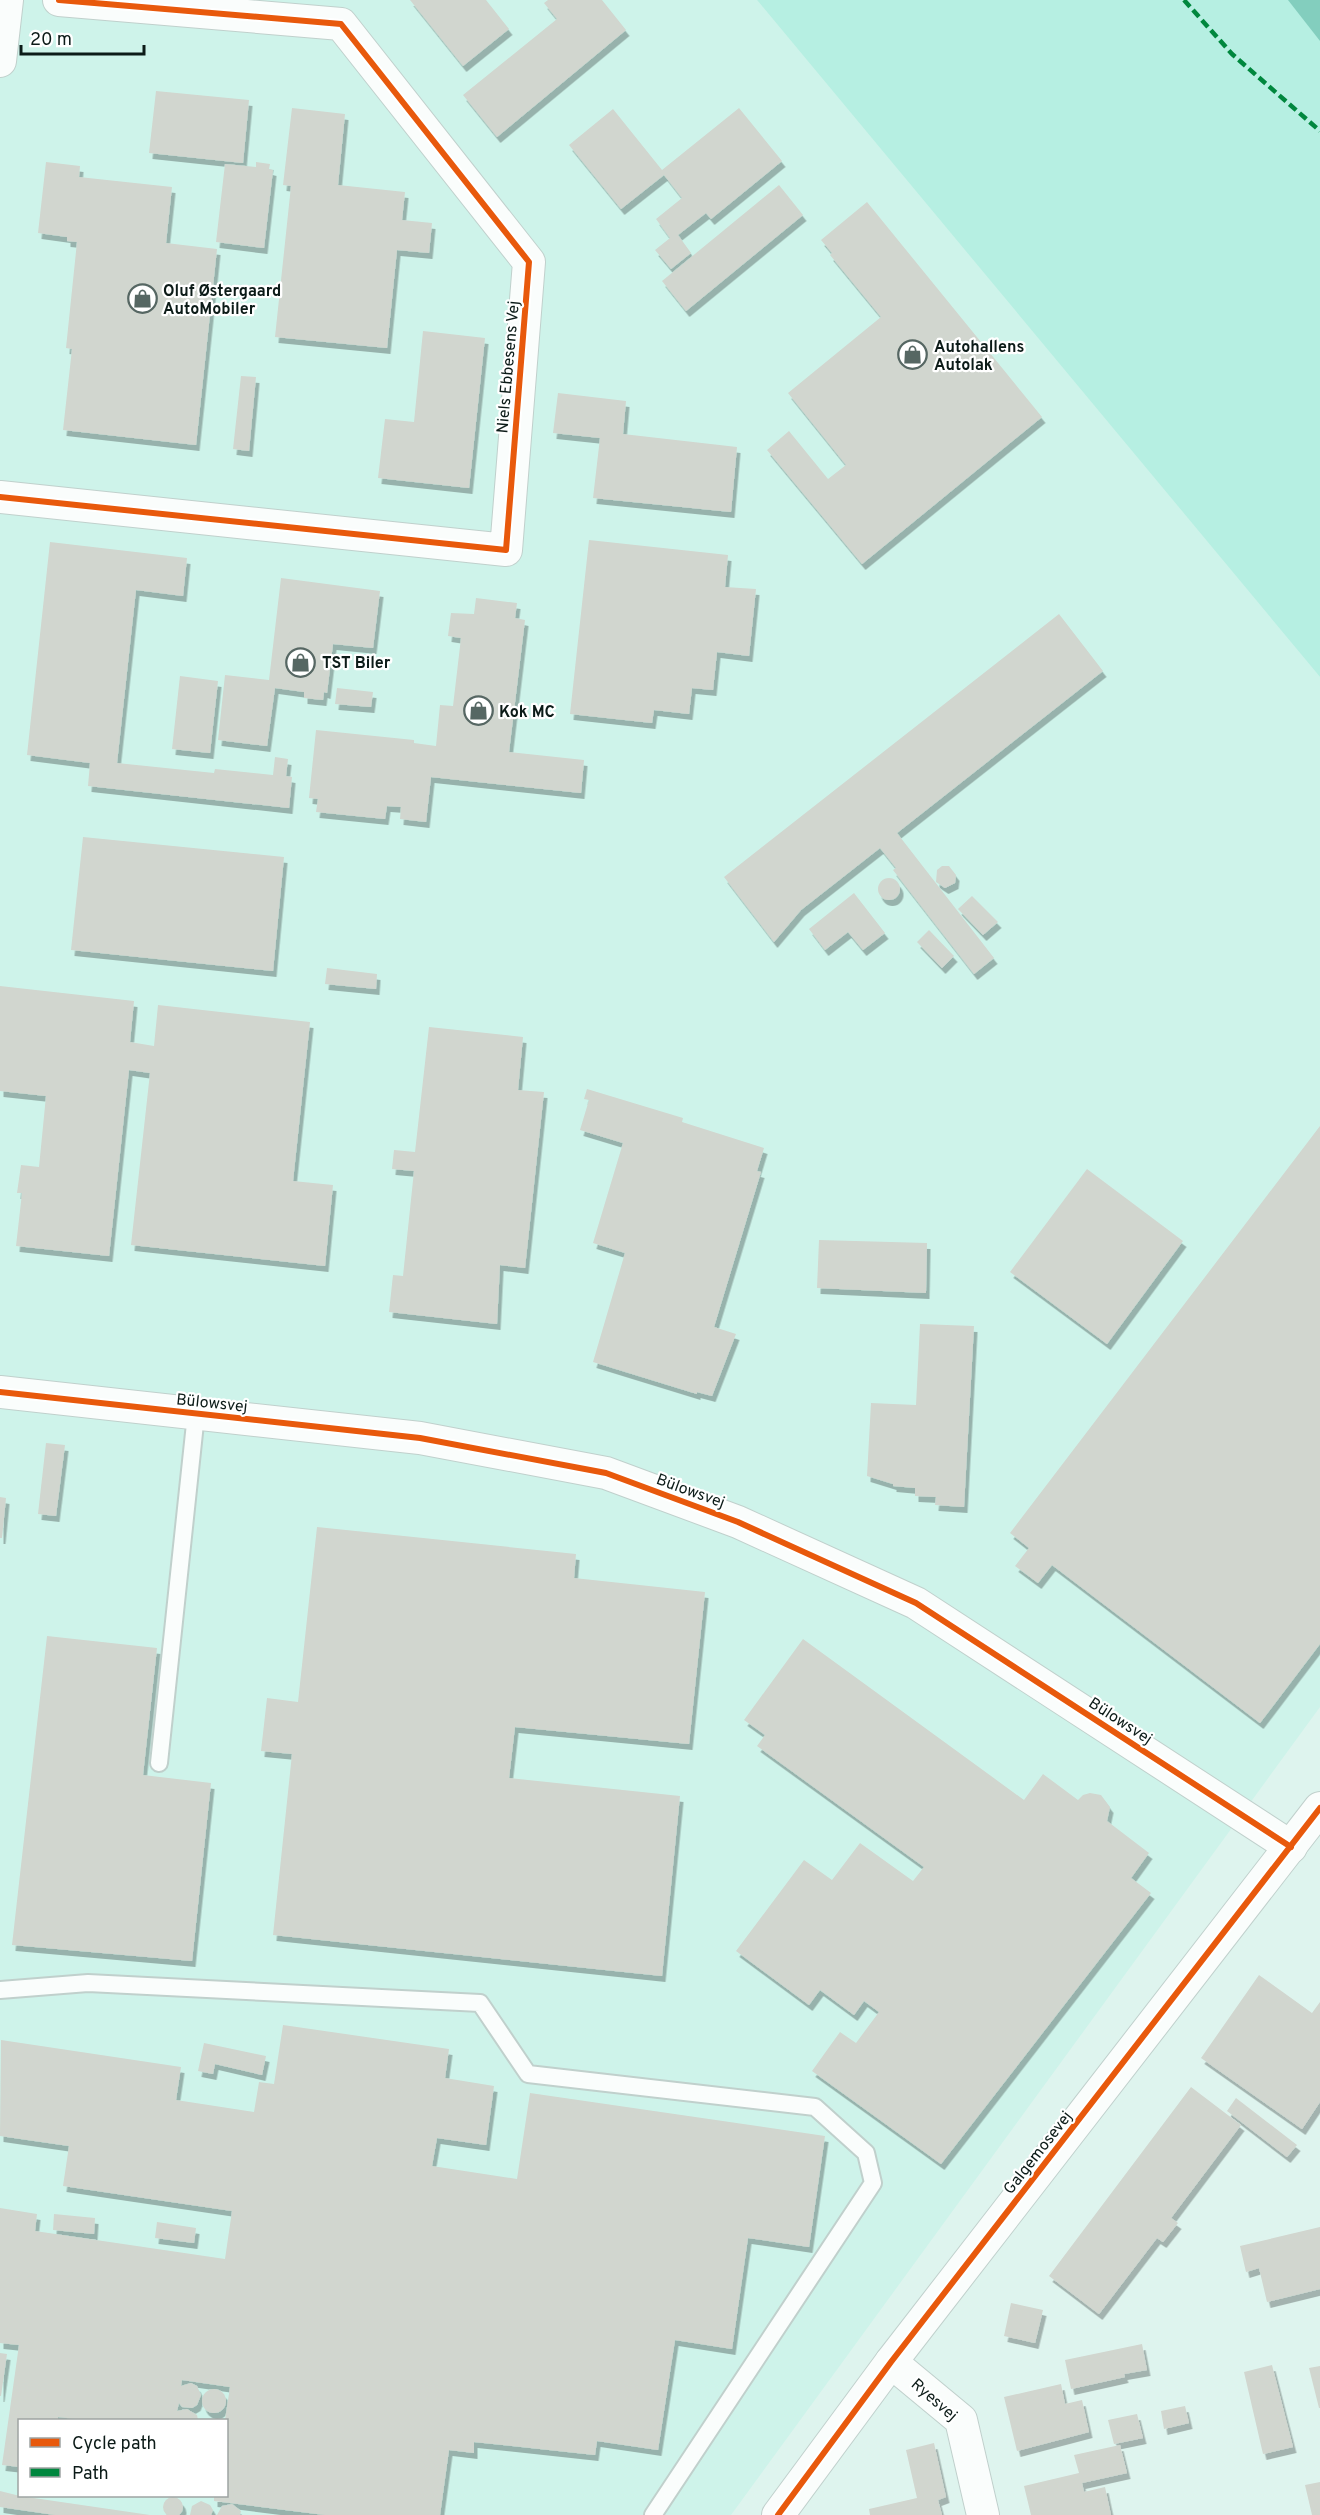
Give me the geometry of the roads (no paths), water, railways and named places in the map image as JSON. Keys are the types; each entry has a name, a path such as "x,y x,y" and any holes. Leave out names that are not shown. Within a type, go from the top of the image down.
{"street":[{"path":"0,61 7,0"},
{"name":"Niels Ebbesens Vej","path":"0,497 506,550 529,262 341,24 59,0"},
{"name":"Bülowsvej","path":"0,1392 420,1438 606,1473 738,1522 916,1603 1291,1847"},
{"name":"Galgemosevej","path":"778,2515 891,2362 1320,1808"},
{"name":"Ryesvej","path":"891,2362 962,2420 983,2515"}],"lane":[{"path":"159,1763 196,1414"},
{"path":"0,1990 88,1983 480,2002 528,2074 815,2107 866,2153 873,2183 654,2515"}],"place":[{"name":"Oluf Østergaard AutoMobiler","path":"142,299"},
{"name":"Autohallens Autolak","path":"913,355"},
{"name":"TST Biler","path":"301,662"},
{"name":"Kok MC","path":"478,711"}]}
